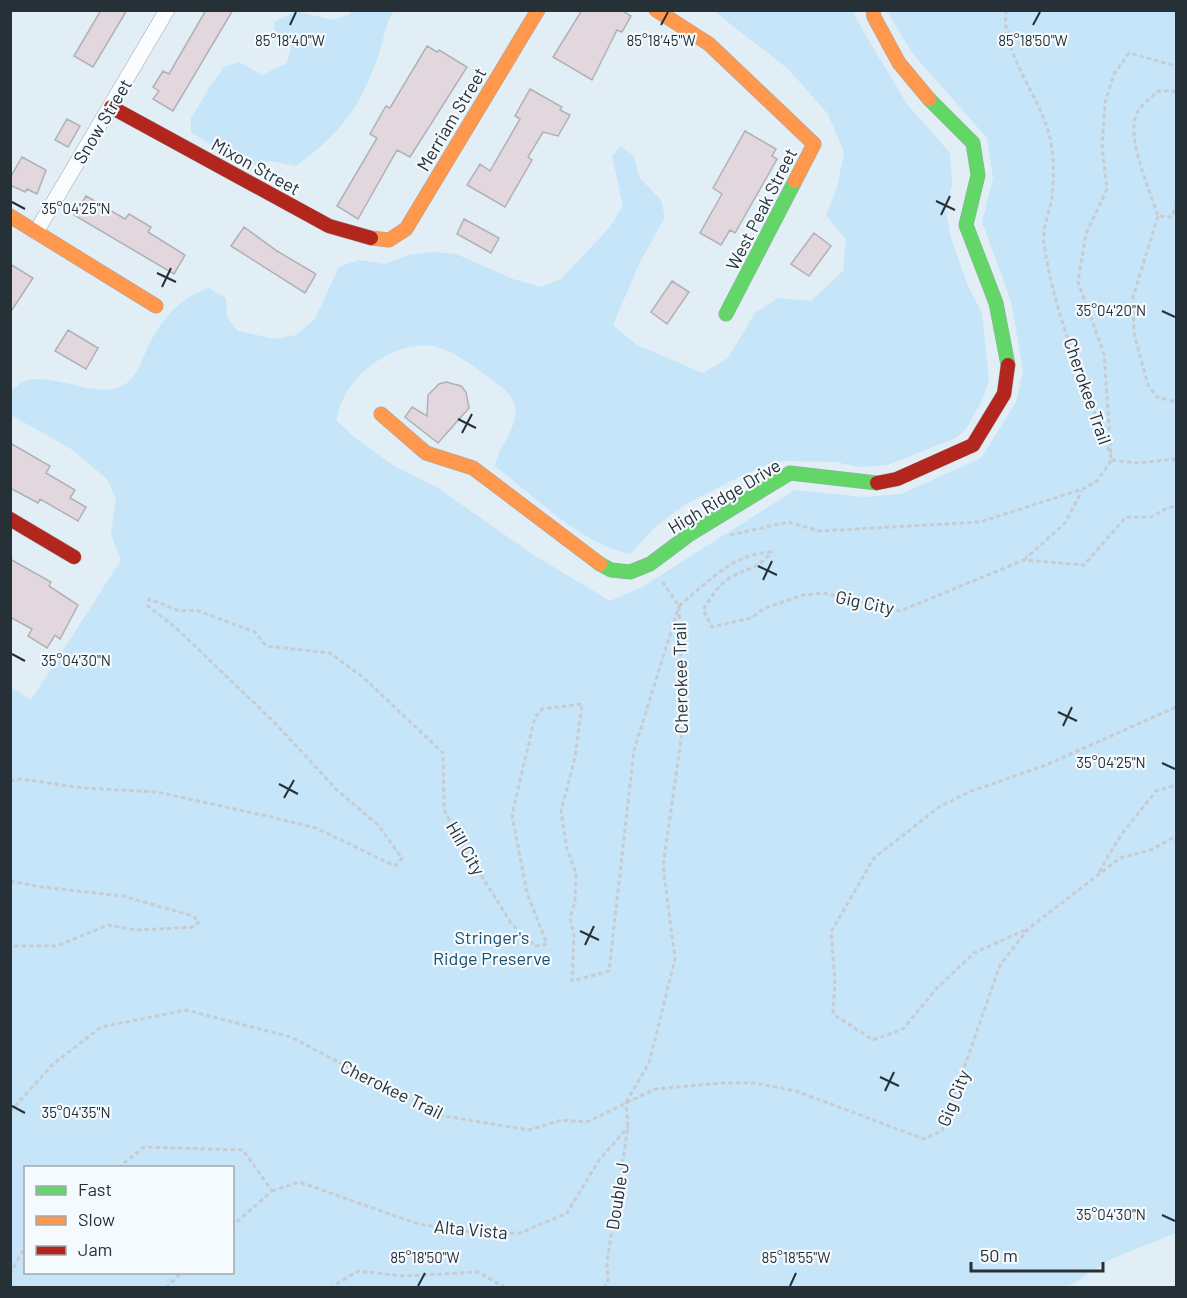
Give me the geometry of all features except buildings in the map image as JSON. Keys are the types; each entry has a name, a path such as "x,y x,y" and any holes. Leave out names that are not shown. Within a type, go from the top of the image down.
{"street":[{"name":"Snow Street","path":"36,232 167,10"},
{"name":"Merriam Street","path":"389,240 406,229 538,10"},
{"name":"West Peak Street","path":"656,10 709,44 814,144 726,314"},
{"name":"High Ridge Drive","path":"650,564 690,534 790,474 870,484 897,479 973,445 1004,394 1008,365 996,303 966,225 978,175 973,143 945,117 899,63 874,17 873,10"},
{"name":"Mixon Street","path":"111,107 329,226 367,238 389,240"},
{"path":"10,216 156,306"},
{"path":"381,414 426,453 473,468 597,562 611,570 630,572 650,564"},
{"path":"10,519 75,557"}],"path":[{"name":"Cherokee Trail","path":"723,537 744,529 788,522 819,531 980,522 1083,489 1097,480 1112,460 1050,280 1043,238 1052,197 1052,144 1043,113 1014,56 1005,26 1006,10"},
{"path":"1176,66 1129,53 1114,74 1105,103 1102,148 1107,189 1086,234 1078,282 1104,354 1112,460 1137,463 1176,459"},
{"path":"1176,91 1158,91 1137,111 1133,147 1158,216 1133,297 1134,333 1148,385 1157,397 1176,402"},
{"path":"1158,216 1172,217 1176,204"},
{"path":"1024,560 1065,523 1083,489"},
{"name":"Gig City","path":"679,606 732,561 752,553 771,552 752,570 732,576 717,588 703,610 712,627 752,618 765,608 803,595 824,593 900,611 1024,560 1084,565 1126,517 1151,517 1169,507 1176,507"},
{"name":"Cherokee Trail","path":"10,1113 52,1065 101,1027 186,1010 291,1038 438,1115 529,1130 562,1120 587,1122 626,1102 649,1063 675,959 663,866 683,726 679,606 650,564"},
{"name":"Hill City","path":"10,781 21,779 83,788 157,792 271,817 316,828 395,866 402,858 378,825 338,791 273,721 226,679 175,627 155,614 148,606 148,598 180,611 196,610 255,632 266,646 330,653 364,678 443,753 444,809 458,838 511,923 535,946 547,944 527,893 512,815 535,717 542,709 582,704 575,758 561,811 567,849 576,873 575,902 570,918 574,935 572,981 600,974 609,971 634,750 679,606"},
{"path":"1028,929 974,953 937,988 903,1029 873,1040 833,1014 835,981 831,932 874,858 939,807 969,792 1046,765 1176,707"},
{"path":"1098,874 1121,835 1156,791 1176,785"},
{"name":"Gig City","path":"626,1102 655,1089 722,1083 754,1083 796,1091 924,1139 942,1131 1000,965 1028,929 1120,858 1150,850 1176,836"},
{"path":"10,881 41,887 123,896 193,916 199,922 194,927 156,930 108,925 57,946 10,946"},
{"name":"Double J","path":"610,1287 607,1261 628,1127 626,1102"},
{"name":"Alta Vista","path":"272,1191 299,1182 417,1224 484,1234 520,1233 567,1213 598,1160 628,1127"},
{"path":"119,1166 144,1147 243,1150 272,1191 234,1224"},
{"path":"10,1274 24,1249"},
{"path":"330,1287 358,1271 404,1276 477,1272 506,1287"},
{"path":"166,1287 180,1274"},
{"path":"603,1287 609,1282"}],"green space":[{"path":"296,11 332,20 349,15 351,11 394,11 364,90 348,118 338,130 296,166 270,161 251,166 230,157 191,132 191,118 224,67 239,62 262,75 287,63 291,48 275,33 274,22"},
{"name":"Stringer's Ridge Preserve","path":"714,11 853,11 907,104 950,153 952,184 946,212 951,238 968,286 982,313 989,381 982,401 966,429 956,438 888,465 858,467 836,462 773,462 684,505 654,528 630,554 612,549 576,530 495,466 514,422 514,402 508,393 496,383 447,350 432,346 416,346 400,350 370,366 347,391 340,406 337,421 355,438 396,467 438,488 532,554 610,601 642,587 795,490 864,497 901,494 981,458 1016,402 1023,371 1011,301 982,222 993,178 987,138 913,54 887,11 1176,11 1176,1233 1109,1260 1066,1288 11,1287 11,687 31,700 121,560 111,534 116,499 107,479 71,449 11,415 11,393 21,383 33,379 96,389 111,389 124,385 137,371 155,334 174,309 190,297 209,288 226,298 227,317 238,331 274,339 296,335 315,319 339,267 359,260 385,264 408,255 432,252 456,254 513,279 541,287 561,279 610,227 623,206 612,156 621,146 634,156 639,177 661,200 665,217 640,262 613,325 637,345 703,373 728,358 755,313 778,298 811,301 843,271 846,240 826,215 837,188 844,152 828,114 788,69"}],"traffic: fast":[{"path":"929,99 973,143 978,175 966,225 996,303 1008,365"},
{"path":"726,314 795,181"},
{"path":"600,564 611,570 630,572 650,564 690,534 790,473 877,483"}],"traffic: slow":[{"path":"371,238 389,240 406,229 538,10"},
{"path":"656,10 709,44 814,144 795,181"},
{"path":"873,10 874,17 899,63 929,99"},
{"path":"10,216 156,306"},
{"path":"381,414 426,453 473,468 600,564"}],"traffic: jam":[{"path":"111,107 329,226 371,238"},
{"path":"877,483 897,479 973,445 1004,394 1008,365"},
{"path":"10,519 74,557"}]}
